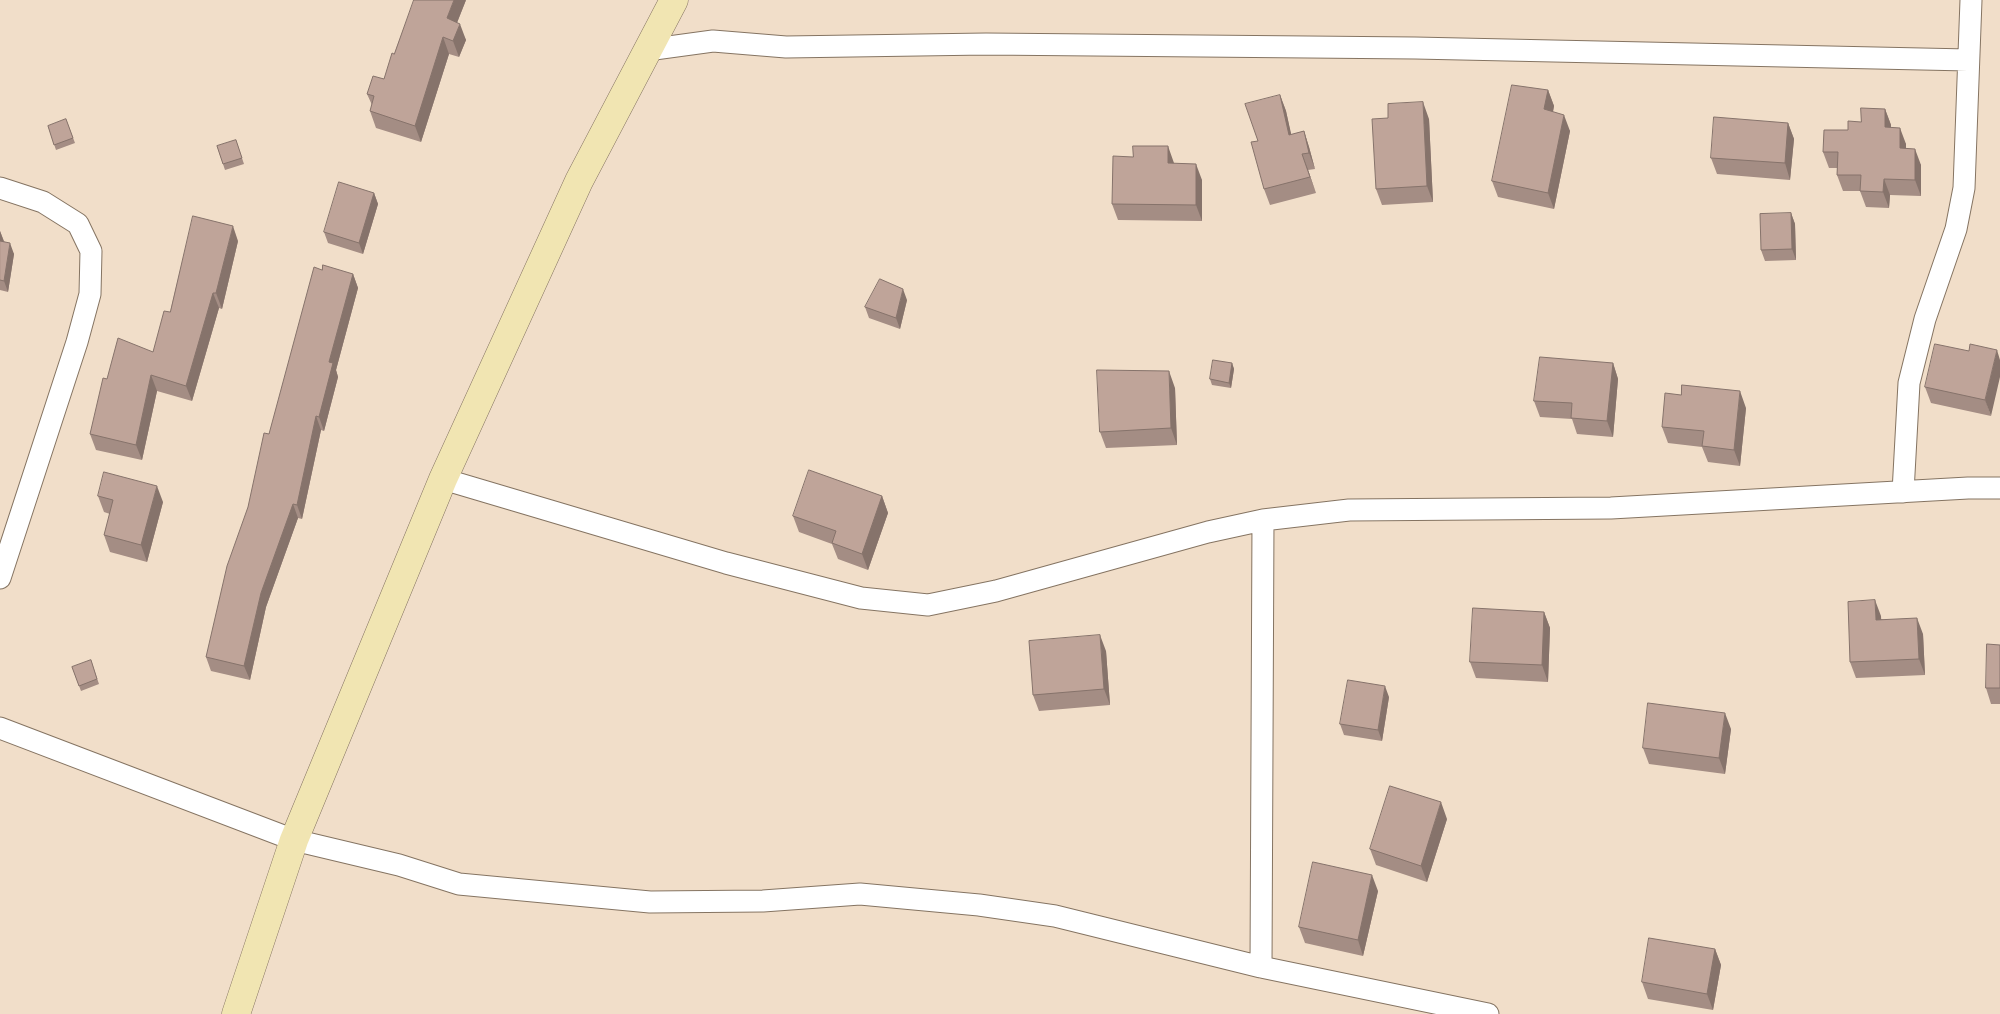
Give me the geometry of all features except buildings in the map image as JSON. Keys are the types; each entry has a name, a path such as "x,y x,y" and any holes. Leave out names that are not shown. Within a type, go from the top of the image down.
{"main road":[{"path":"236,1014 294,840 443,479 579,181 674,0"}],"street":[{"path":"1903,492 1909,384 1925,319 1956,229 1964,188 1971,0"},
{"path":"647,50 713,41 786,47 986,44 1395,48 1968,60"},
{"path":"0,188 43,202 78,224 91,251 90,294 77,342 0,578"},
{"path":"443,479 726,563 851,596 928,605 996,590 1199,535 1263,520 1349,510 1611,508 2000,488"},
{"path":"1261,967 1263,520"},
{"path":"0,728 294,840 399,865 459,884 650,902 763,901 860,894 979,905 1055,916 1261,967 1488,1014"}]}
